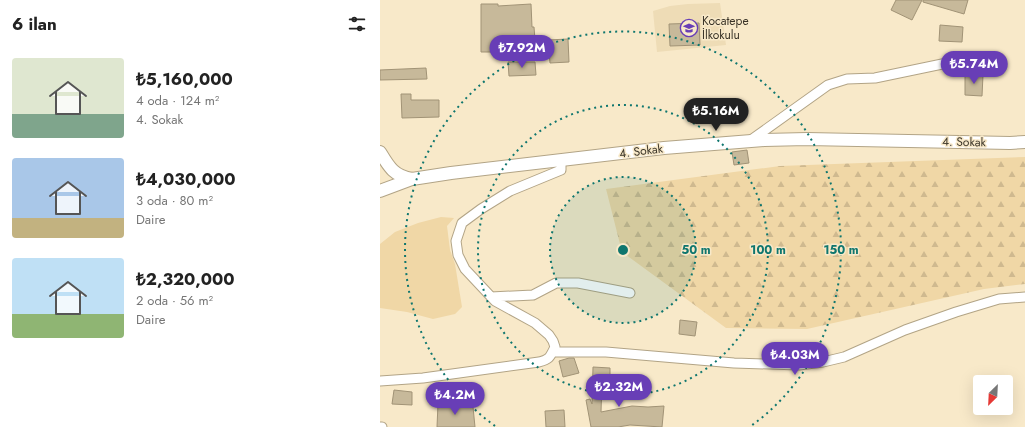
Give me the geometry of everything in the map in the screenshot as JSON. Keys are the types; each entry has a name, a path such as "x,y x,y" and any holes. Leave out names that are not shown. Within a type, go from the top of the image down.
{"street":[{"path":"749,142 828,85 847,79 875,78 947,63"},
{"name":"4. Sokak","path":"380,191 412,179 664,148 807,139 1010,143 1025,142"},
{"path":"380,152 397,174 404,178 412,179"},
{"path":"380,381 423,378 539,362 545,361 551,357 555,347 553,340 549,335 535,323 495,301 491,297 466,269 458,255 456,241 462,224 481,209 510,191 561,170 561,160"},
{"path":"491,297 534,294 556,283 578,283 630,293"},
{"path":"553,352 606,352 720,362 799,365 823,362 844,357 905,330 998,299 1025,297"}],"shaded area":[{"name":"Kocatepe İlkokulu","path":"720,3 726,45 657,52 653,11 670,6"}],"green space":[{"path":"1025,157 1025,284 984,289 807,329 726,328 622,252 606,189 780,166"},
{"path":"441,217 454,218 447,226 450,250 455,264 462,307 455,314 433,319 407,312 380,308 380,244 395,232 418,223"}],"building":[{"path":"896,0 922,0 912,20 891,10"},
{"path":"923,0 968,0 964,14 923,2"},
{"path":"481,4 498,4 498,6 531,4 532,27 534,27 535,40 498,42 499,52 481,52"},
{"path":"699,23 700,45 670,46 669,24"},
{"path":"940,25 963,27 962,42 939,41"},
{"path":"568,39 569,62 550,63 548,40"},
{"path":"508,62 535,62 536,75 509,76"},
{"path":"426,68 427,79 380,80 380,70"},
{"path":"965,74 983,75 982,96 965,95"},
{"path":"401,94 411,94 411,100 439,100 439,117 402,118"},
{"path":"747,150 749,163 734,165 732,152"},
{"path":"680,320 697,322 695,336 679,334"},
{"path":"574,358 579,373 563,377 559,361"},
{"path":"593,367 610,368 610,381 602,381 601,412 632,406 664,406 662,427 630,425 618,427 591,427 586,400 590,399 592,404"},
{"path":"394,390 412,392 412,405 392,404"},
{"path":"438,404 473,407 475,427 437,427"},
{"path":"564,410 565,427 546,427 545,411"}],"place":[{"name":"Kocatepe İlkokulu","path":"689,28"}]}
